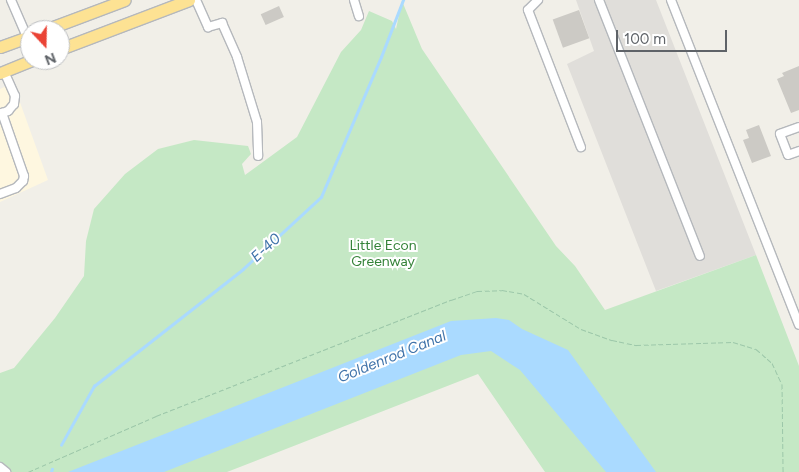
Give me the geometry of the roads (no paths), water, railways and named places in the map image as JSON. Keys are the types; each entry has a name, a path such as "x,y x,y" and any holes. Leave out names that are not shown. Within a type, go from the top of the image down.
{"highway":[{"path":"70,21 125,0"},
{"path":"70,46 186,1"},
{"path":"0,47 20,39"},
{"path":"2,72 20,65"}],"street":[{"path":"11,0 20,20"},
{"path":"196,0 208,28 222,23 236,57 257,122 258,156"},
{"path":"354,0 359,16"},
{"path":"538,0 528,10 581,148"},
{"path":"599,0 700,256"},
{"path":"671,0 799,325"},
{"path":"0,194 16,188 23,181 24,176 1,114 8,111 14,104 15,96 2,72"},
{"path":"799,127 780,134 788,155 799,151"},
{"path":"0,467 6,472"}],"water":[{"name":"Goldenrod Canal","path":"496,318 509,320 522,329 568,350 656,472 606,472 520,370 491,351 461,355 164,472 68,472 451,321"}],"waterway":[{"name":"E-40","path":"61,445 94,386 243,269 321,197 381,57 403,0"}],"park label":[{"name":"Little Econ Greenway","path":"383,254"}]}
